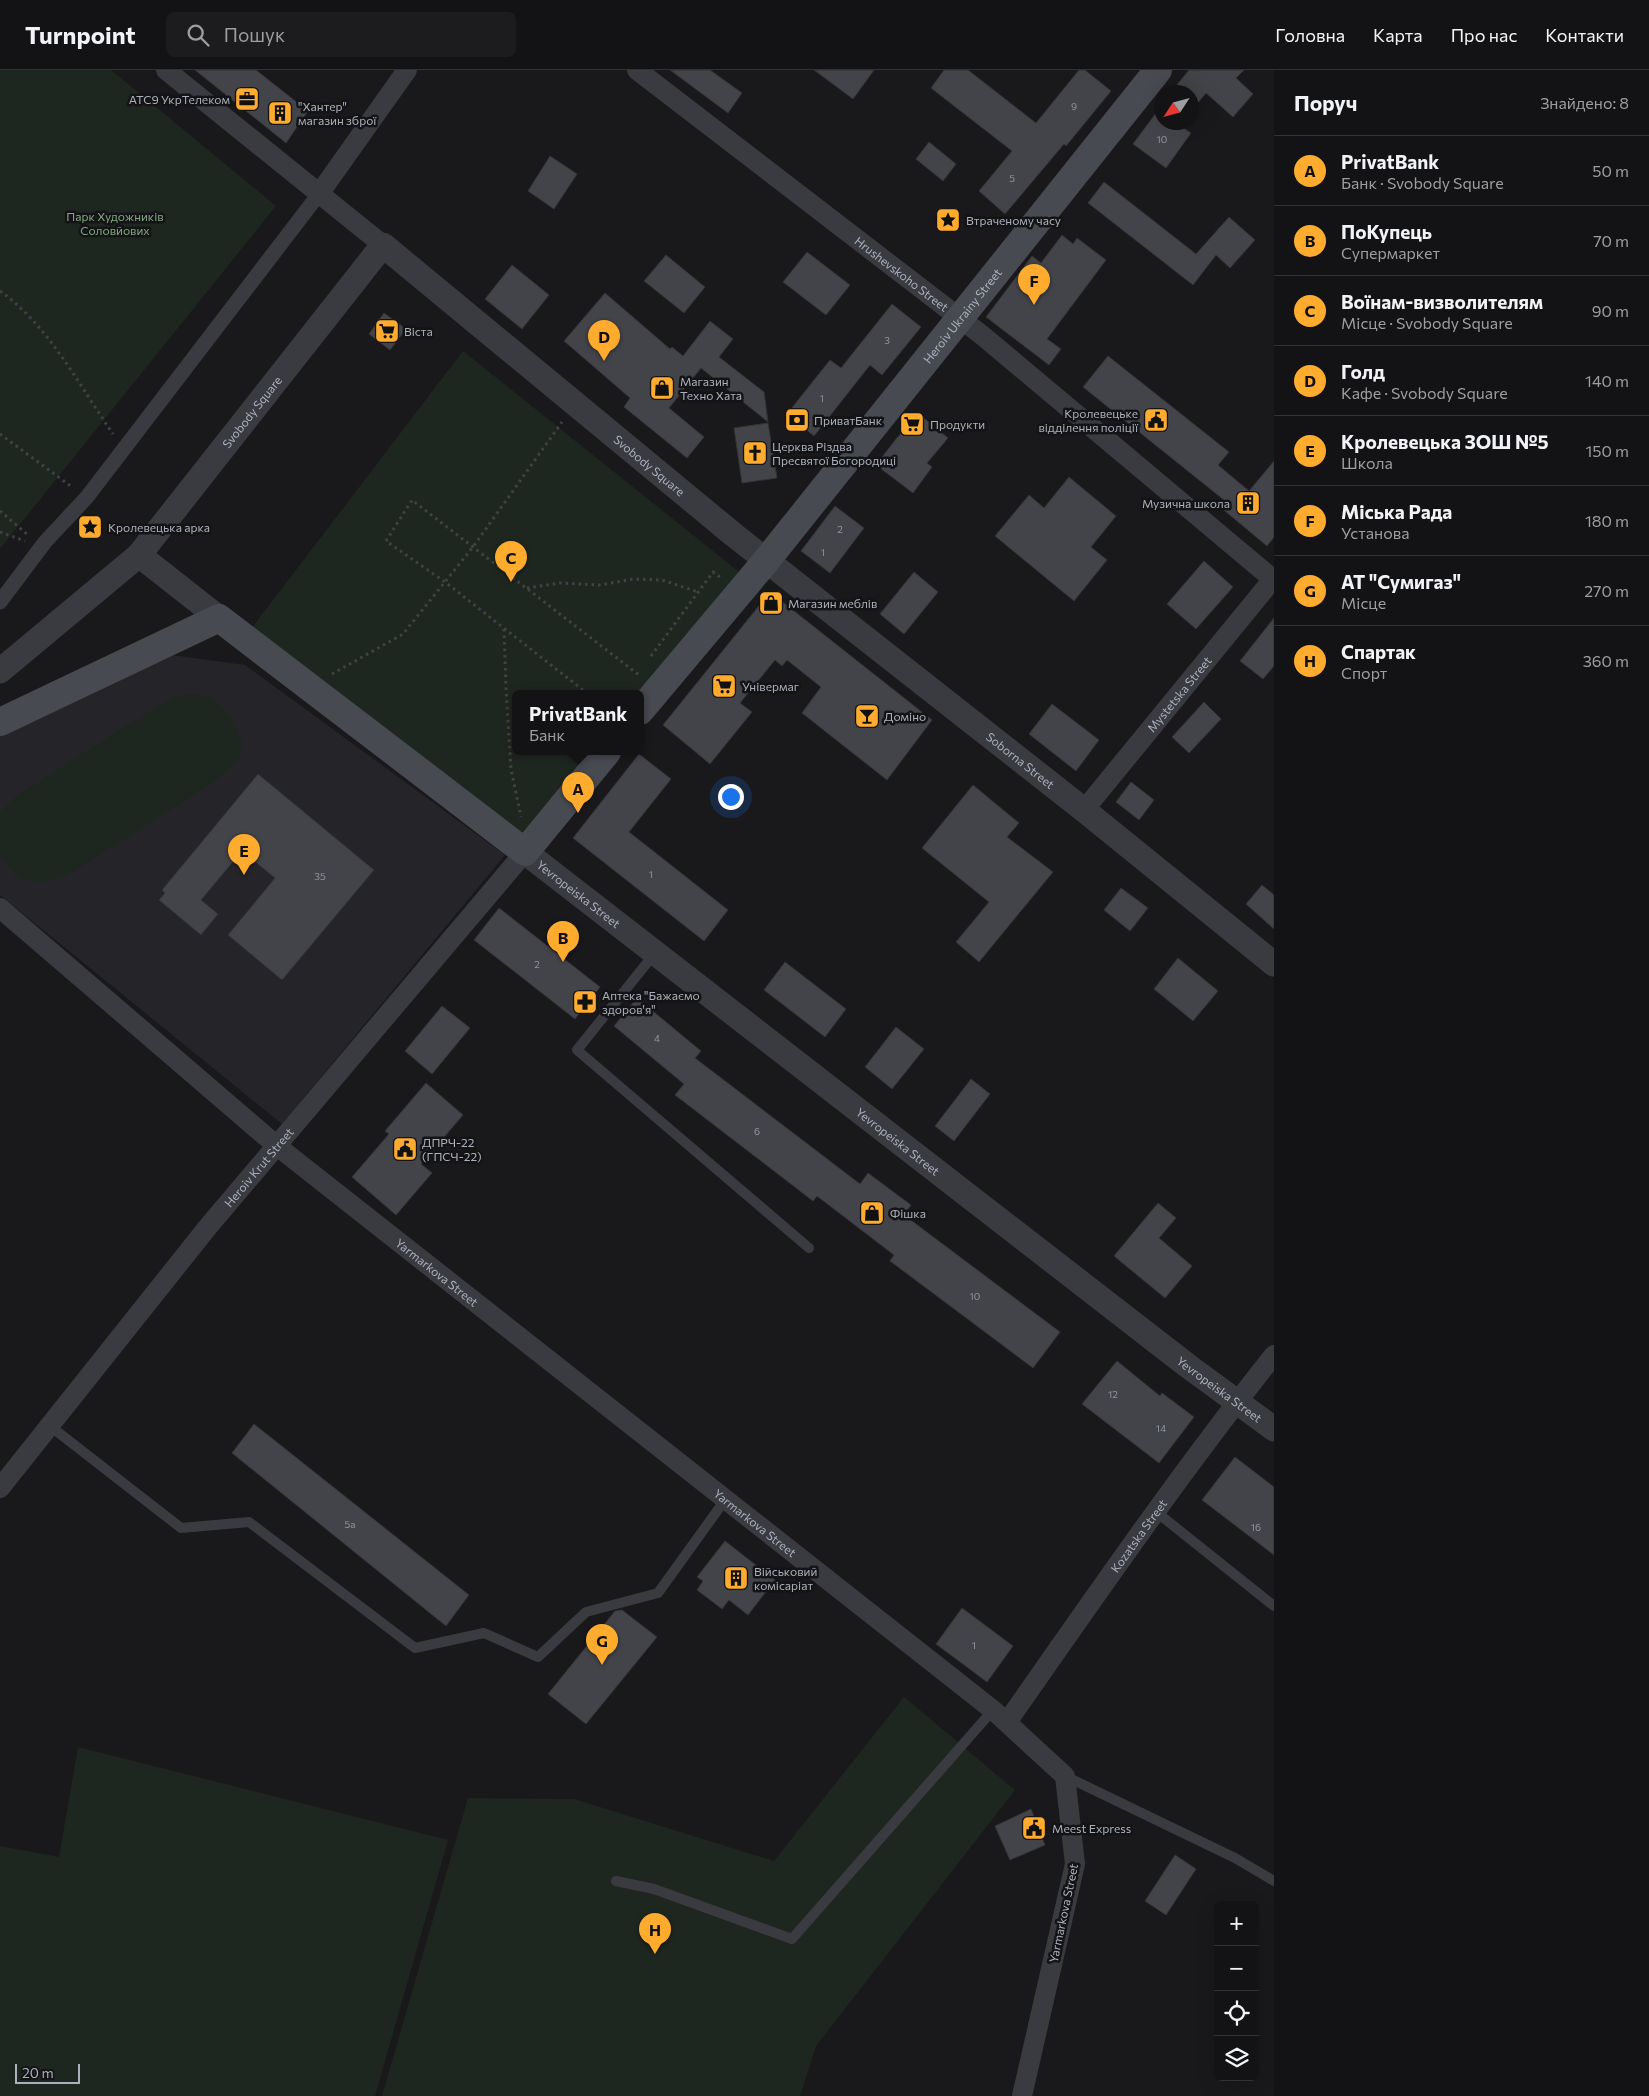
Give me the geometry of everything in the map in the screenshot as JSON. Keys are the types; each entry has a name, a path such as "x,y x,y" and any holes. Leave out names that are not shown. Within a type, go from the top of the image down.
{"main road":[{"name":"Heroiv Ukrainy Street","path":"766,561 1158,70"},
{"path":"644,706 766,561"},
{"path":"0,722 219,618 525,852 604,755"}],"street":[{"name":"Svobody Square","path":"166,70 383,245 766,561"},
{"path":"0,602 42,546 87,498 319,194 407,70"},
{"name":"Hrushevskoho Street","path":"637,70 960,318 1274,579"},
{"name":"Svobody Square","path":"0,671 139,555 383,245"},
{"path":"139,555 219,618"},
{"name":"Soborna Street","path":"766,561 1084,810 1274,964"},
{"name":"Mystetska Street","path":"1084,810 1274,579"},
{"name":"Yevropeiska Street","path":"525,852 1188,1366 1274,1429"},
{"name":"Heroiv Krut Street","path":"0,1488 207,1228 525,852"},
{"name":"Yarmarkova Street","path":"0,908 277,1146 1000,1716 1065,1776 1075,1864 1022,2096"},
{"name":"Kozatska Street","path":"1000,1716 1216,1428 1239,1402 1274,1355"}],"lane":[{"path":"655,954 577,1050 809,1248"},
{"path":"50,1426 181,1528 249,1522 416,1648 484,1632 538,1657 586,1612 658,1593 725,1500"},
{"path":"1155,1511 1274,1606"},
{"path":"616,1881 654,1889 792,1939 1000,1716"},
{"path":"1065,1776 1236,1858 1274,1881"}],"path":[{"path":"0,291 31,316 82,386 124,449"},
{"path":"310,687 403,634 473,547 575,404"},
{"path":"0,434 87,498"},
{"path":"583,690 445,582 386,541 412,500 658,690"},
{"path":"0,511 42,546"},
{"path":"0,532 42,546"},
{"path":"527,588 560,583 600,585 633,579 662,580 698,592"},
{"path":"504,628 512,768 525,852"}],"shaded area":[{"path":"157,653 245,665 505,855 282,1124 0,895 0,732"}],"green space":[{"name":"Парк Художників Соловйових","path":"0,70 111,70 276,206 0,549"},
{"path":"463,351 743,575 643,690 512,690 512,755 596,755 524,843 251,629"},
{"path":"192,693 211,698 231,718 241,740 242,752 238,761 218,779 70,874 47,881 28,881 16,876 0,855 0,812 15,797 154,708 181,695"},
{"path":"904,1697 1015,1790 816,2046 800,2096 382,2096 468,1798 574,1799 774,1861"},
{"path":"78,1747 448,1840 375,2096 0,2096 0,1846 59,1857"}],"building":[{"path":"195,70 256,70 308,111 286,143"},
{"path":"670,70 710,70 742,93 728,113"},
{"path":"814,70 874,70 853,99"},
{"path":"944,70 968,70 1036,123 1079,70 1085,70 1111,91 1066,146 1064,144 1005,214 979,191 1012,151 931,88"},
{"path":"1189,70 1244,70 1236,78 1253,94 1233,117 1206,93 1199,102 1199,85 1177,85"},
{"path":"1154,116 1154,130 1186,130 1191,133 1166,168 1133,144"},
{"path":"929,142 956,164 943,181 916,159"},
{"path":"550,156 577,174 554,209 528,191"},
{"path":"1104,182 1196,254 1229,217 1255,240 1230,268 1216,255 1193,285 1088,203"},
{"path":"1062,235 1073,244 1077,238 1106,260 1047,339 1061,349 1049,365 986,317 1032,256 1041,263"},
{"path":"807,252 850,285 826,315 783,282"},
{"path":"666,255 705,287 684,313 644,281"},
{"path":"512,265 549,295 522,329 485,299"},
{"path":"605,293 670,349 672,347 683,356 710,321 733,339 719,357 764,392 768,422 701,368 669,408 704,437 687,458 624,407 630,398 564,341"},
{"path":"892,304 921,327 882,375 870,365 814,436 787,414 830,360 841,368"},
{"name":"Віста","path":"384,313 406,329 390,350 369,334"},
{"name":"Кролевецьке відділення поліції","path":"1108,356 1229,452 1218,465 1249,491 1274,461 1274,537 1267,546 1219,506 1224,500 1083,387"},
{"path":"919,414 948,438 927,463 932,467 913,493 876,465"},
{"name":"Церква Різдва Пресвятої Богородиці","path":"768,423 777,478 742,483 734,428"},
{"path":"1069,477 1116,516 1091,547 1107,560 1074,601 995,536 1029,495 1044,508"},
{"path":"835,506 864,528 830,573 801,551"},
{"path":"1204,561 1233,587 1196,629 1167,604"},
{"path":"914,572 938,592 904,634 880,614"},
{"path":"770,592 932,720 887,780 802,713 821,687 787,660 782,666 775,660 740,703 752,712 710,764 663,725"},
{"path":"1274,618 1274,666 1263,679 1240,661"},
{"path":"1204,702 1221,719 1189,753 1172,737"},
{"path":"1052,704 1099,740 1076,771 1029,734"},
{"path":"638,755 640,755 671,779 629,832 728,910 704,941 573,838"},
{"path":"258,774 374,870 282,980 228,935 275,878 242,851 201,900 218,914 201,935 159,900 165,893 162,890"},
{"path":"1131,782 1154,800 1139,820 1116,802"},
{"path":"973,785 1019,823 1007,837 1053,872 979,962 956,942 989,902 922,848"},
{"path":"1262,885 1274,895 1274,929 1246,904"},
{"path":"1121,888 1148,908 1130,931 1104,910"},
{"path":"499,908 600,987 575,1019 474,940"},
{"path":"1178,958 1218,991 1193,1021 1154,989"},
{"path":"785,962 846,1009 825,1037 764,990"},
{"path":"637,998 701,1051 695,1058 860,1184 868,1173 911,1205 904,1215 1060,1332 1033,1368 890,1261 894,1255 817,1196 813,1201 675,1095 684,1084 614,1026"},
{"path":"442,1006 470,1028 432,1074 405,1051"},
{"path":"896,1027 924,1049 892,1089 865,1067"},
{"path":"971,1079 990,1094 954,1141 935,1126"},
{"name":"ДПРЧ-22 (ГПСЧ-22)","path":"426,1083 463,1115 421,1164 432,1173 396,1215 352,1177 389,1134 385,1131"},
{"path":"1158,1203 1176,1218 1159,1238 1192,1266 1165,1298 1114,1256"},
{"path":"1117,1361 1160,1396 1162,1393 1194,1417 1159,1463 1082,1404"},
{"path":"254,1424 469,1595 446,1626 232,1453"},
{"path":"1235,1457 1274,1487 1274,1555 1202,1500"},
{"name":"Військовий комісаріат","path":"725,1541 775,1580 748,1615 729,1600 722,1609 697,1590 703,1581 697,1577"},
{"path":"962,1608 1013,1646 987,1682 936,1644"},
{"path":"622,1610 657,1637 586,1724 548,1694 615,1611"},
{"path":"1031,1809 1045,1845 1010,1860 995,1826"},
{"path":"1175,1855 1196,1869 1166,1915 1145,1901"}],"place":[{"name":"АТС9 УкрТелеком","path":"247,99"},
{"name":"\"Хантер\" магазин зброї","path":"280,113"},
{"name":"Втраченому часу","path":"948,220"},
{"name":"Міська Рада","path":"1034,305"},
{"name":"Віста","path":"387,331"},
{"name":"Голд","path":"604,361"},
{"name":"Магазин Техно Хата","path":"662,388"},
{"name":"ПриватБанк","path":"797,420"},
{"name":"Кролевецьке відділення поліції","path":"1156,420"},
{"name":"Продукти","path":"912,424"},
{"name":"Церква Різдва Пресвятої Богородиці","path":"755,453"},
{"name":"Музична школа","path":"1248,503"},
{"name":"Кролевецька арка","path":"90,527"},
{"name":"Воїнам-визволителям","path":"511,582"},
{"name":"Магазин меблів","path":"771,603"},
{"name":"Універмаг","path":"724,686"},
{"name":"Доміно","path":"867,716"},
{"name":"PrivatBank","path":"578,813"},
{"name":"Кролевецька ЗОШ №5","path":"244,875"},
{"name":"ПоКупець","path":"563,962"},
{"name":"Аптека \"Бажаємо здоров'я\"","path":"585,1002"},
{"name":"ДПРЧ-22 (ГПСЧ-22)","path":"405,1149"},
{"name":"Фішка","path":"872,1213"},
{"name":"Військовий комісаріат","path":"736,1578"},
{"name":"АТ \"Сумигаз\"","path":"602,1665"},
{"name":"Meest Express","path":"1034,1828"},
{"name":"Спартак","path":"655,1954"}]}
